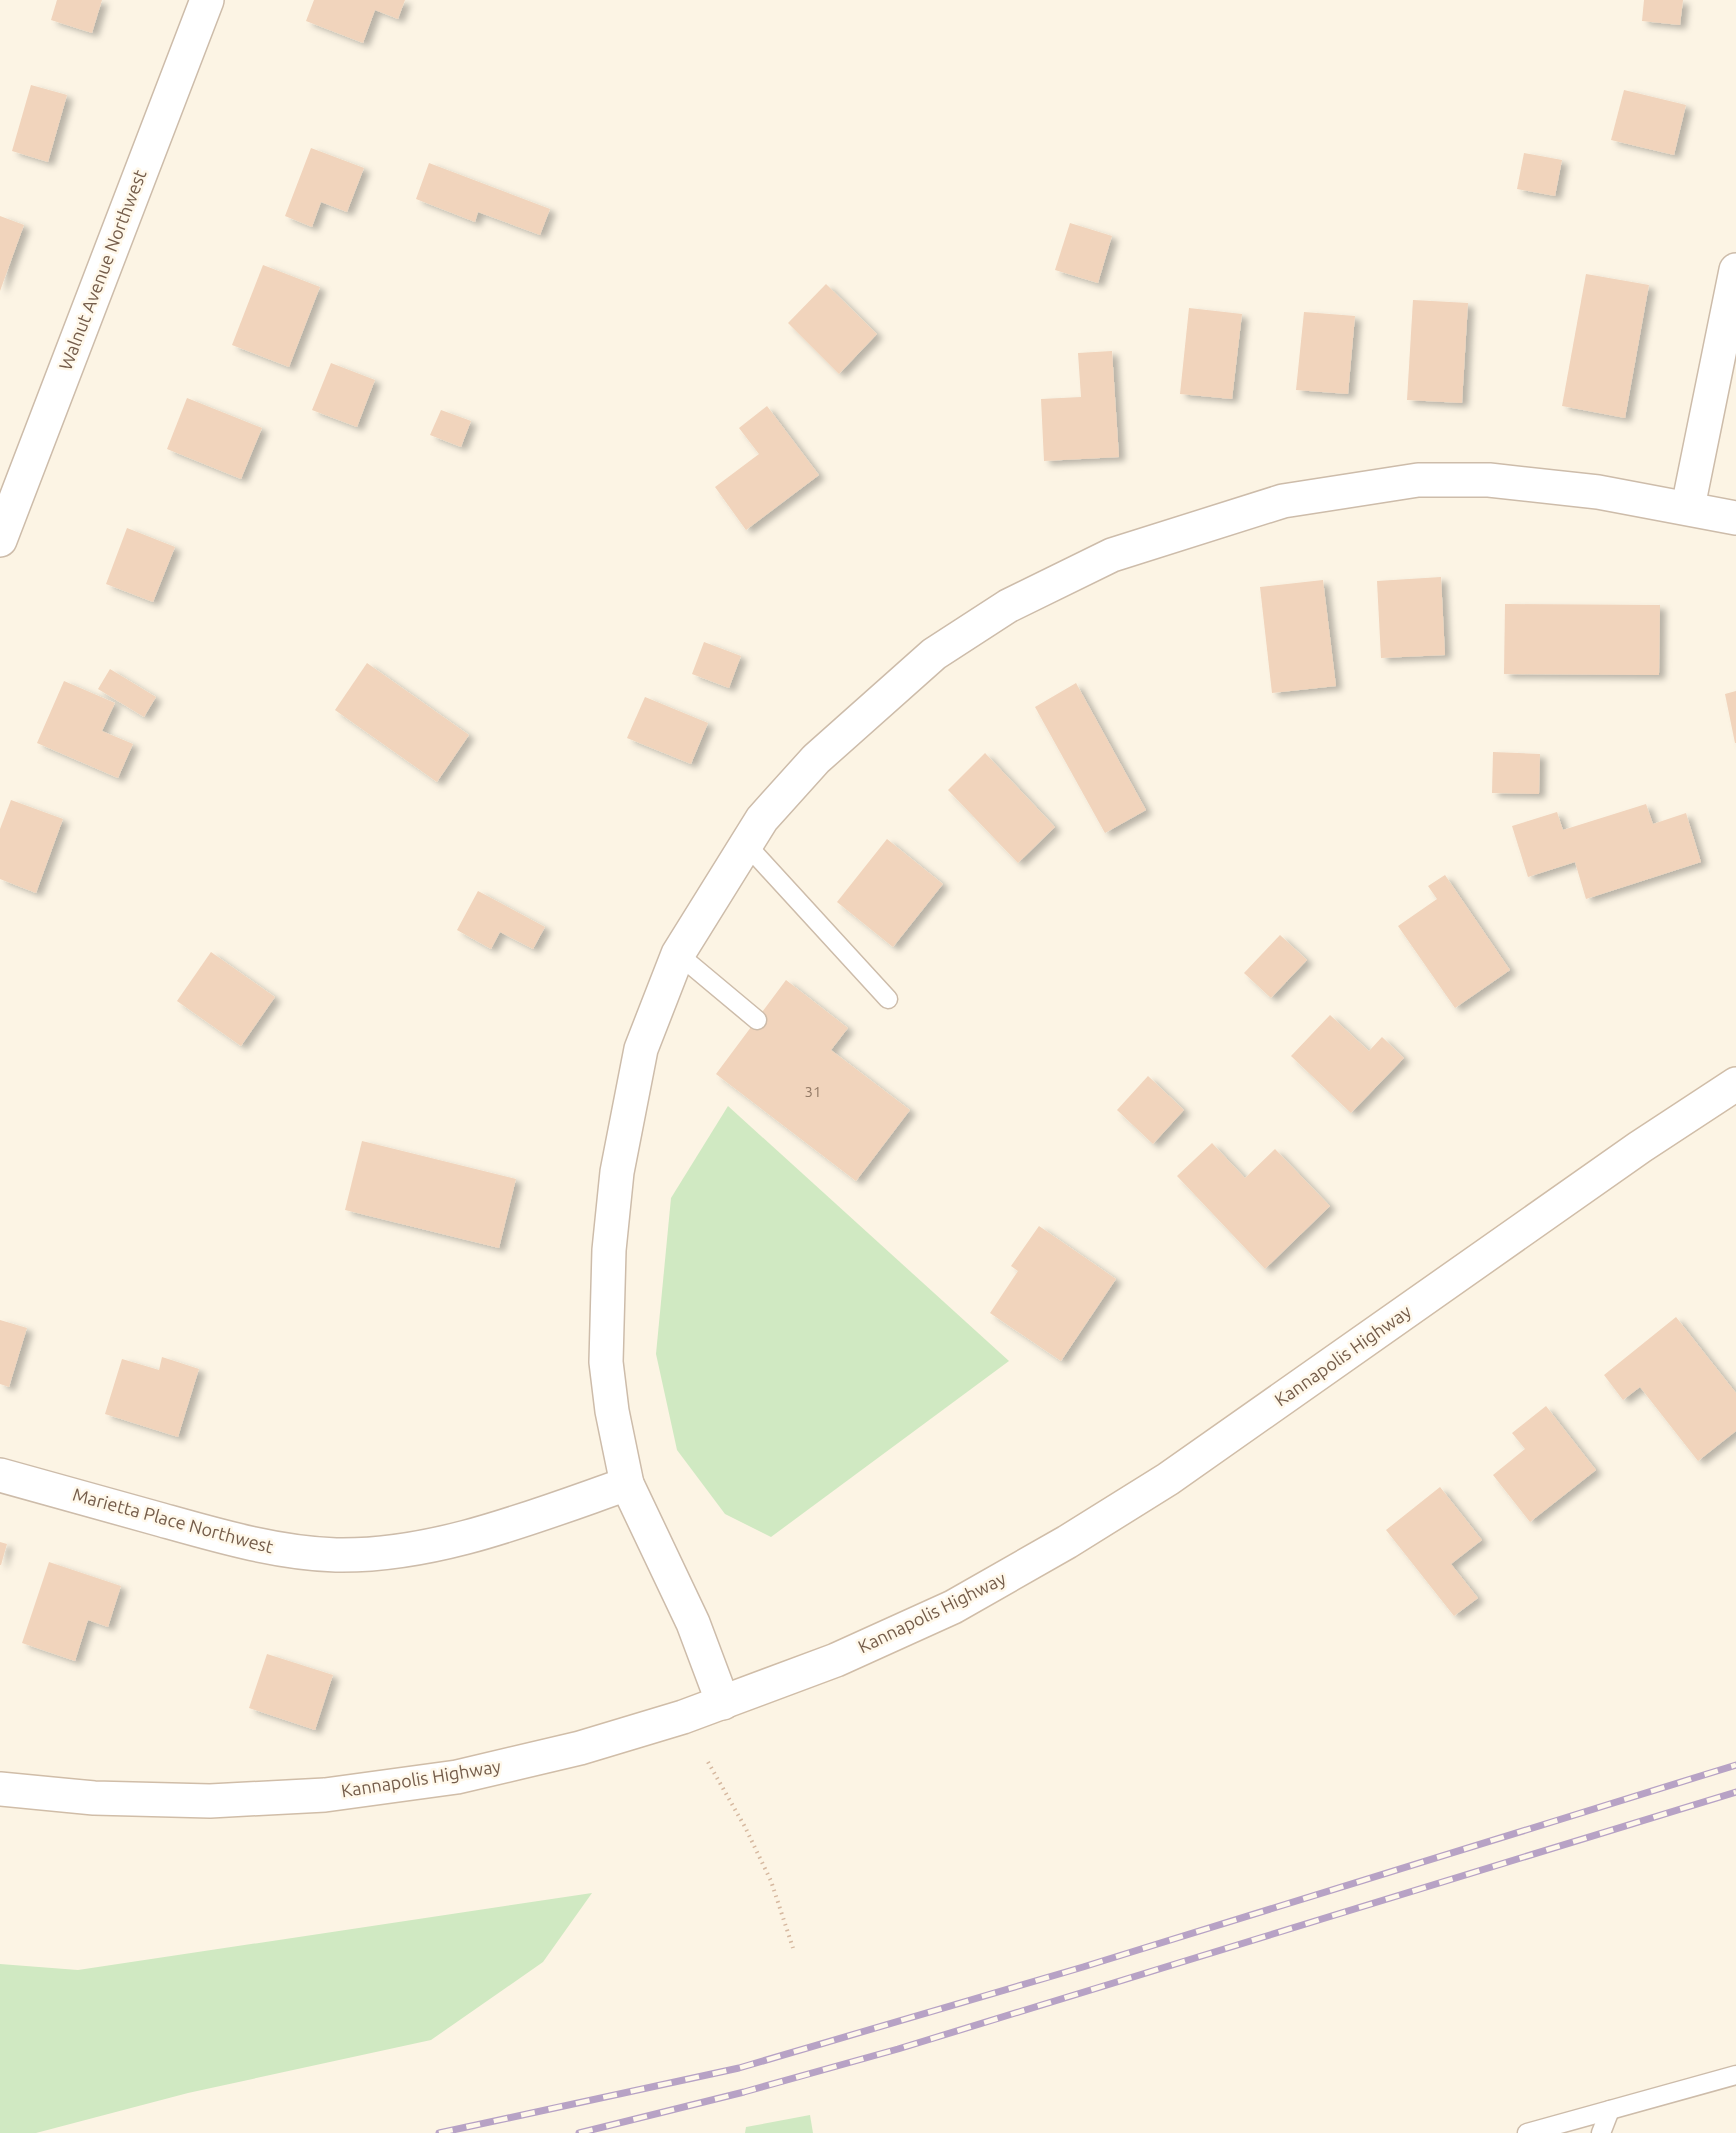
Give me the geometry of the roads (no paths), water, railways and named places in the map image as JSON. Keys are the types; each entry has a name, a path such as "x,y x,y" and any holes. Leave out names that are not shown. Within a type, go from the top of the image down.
{"street":[{"name":"Walnut Avenue Northwest","path":"0,540 207,0"},
{"path":"1688,507 1736,270"},
{"path":"723,1703 693,1623 627,1484 612,1411 606,1362 609,1250 617,1172 641,1049 678,954 762,819 816,759 934,654 1008,606 1112,555 1283,501 1418,480 1489,480 1598,492 1688,507 1736,518"},
{"name":"Kannapolis Highway","path":"0,1789 94,1798 210,1801 325,1795 457,1778 580,1749 683,1717 837,1660 953,1607 1067,1542 1168,1479 1649,1141 1736,1084"},
{"name":"Marietta Place Northwest","path":"0,1475 239,1542 336,1555 430,1546 542,1513 627,1484"}],"lane":[{"path":"746,844 888,999"},
{"path":"678,954 757,1020"},
{"path":"1527,2133 1736,2075"},
{"path":"1601,2133 1611,2110"}],"railway":[{"path":"439,2133 739,2068 1083,1967 1736,1765"},
{"path":"579,2133 744,2092 898,2049 1736,1792"}]}
